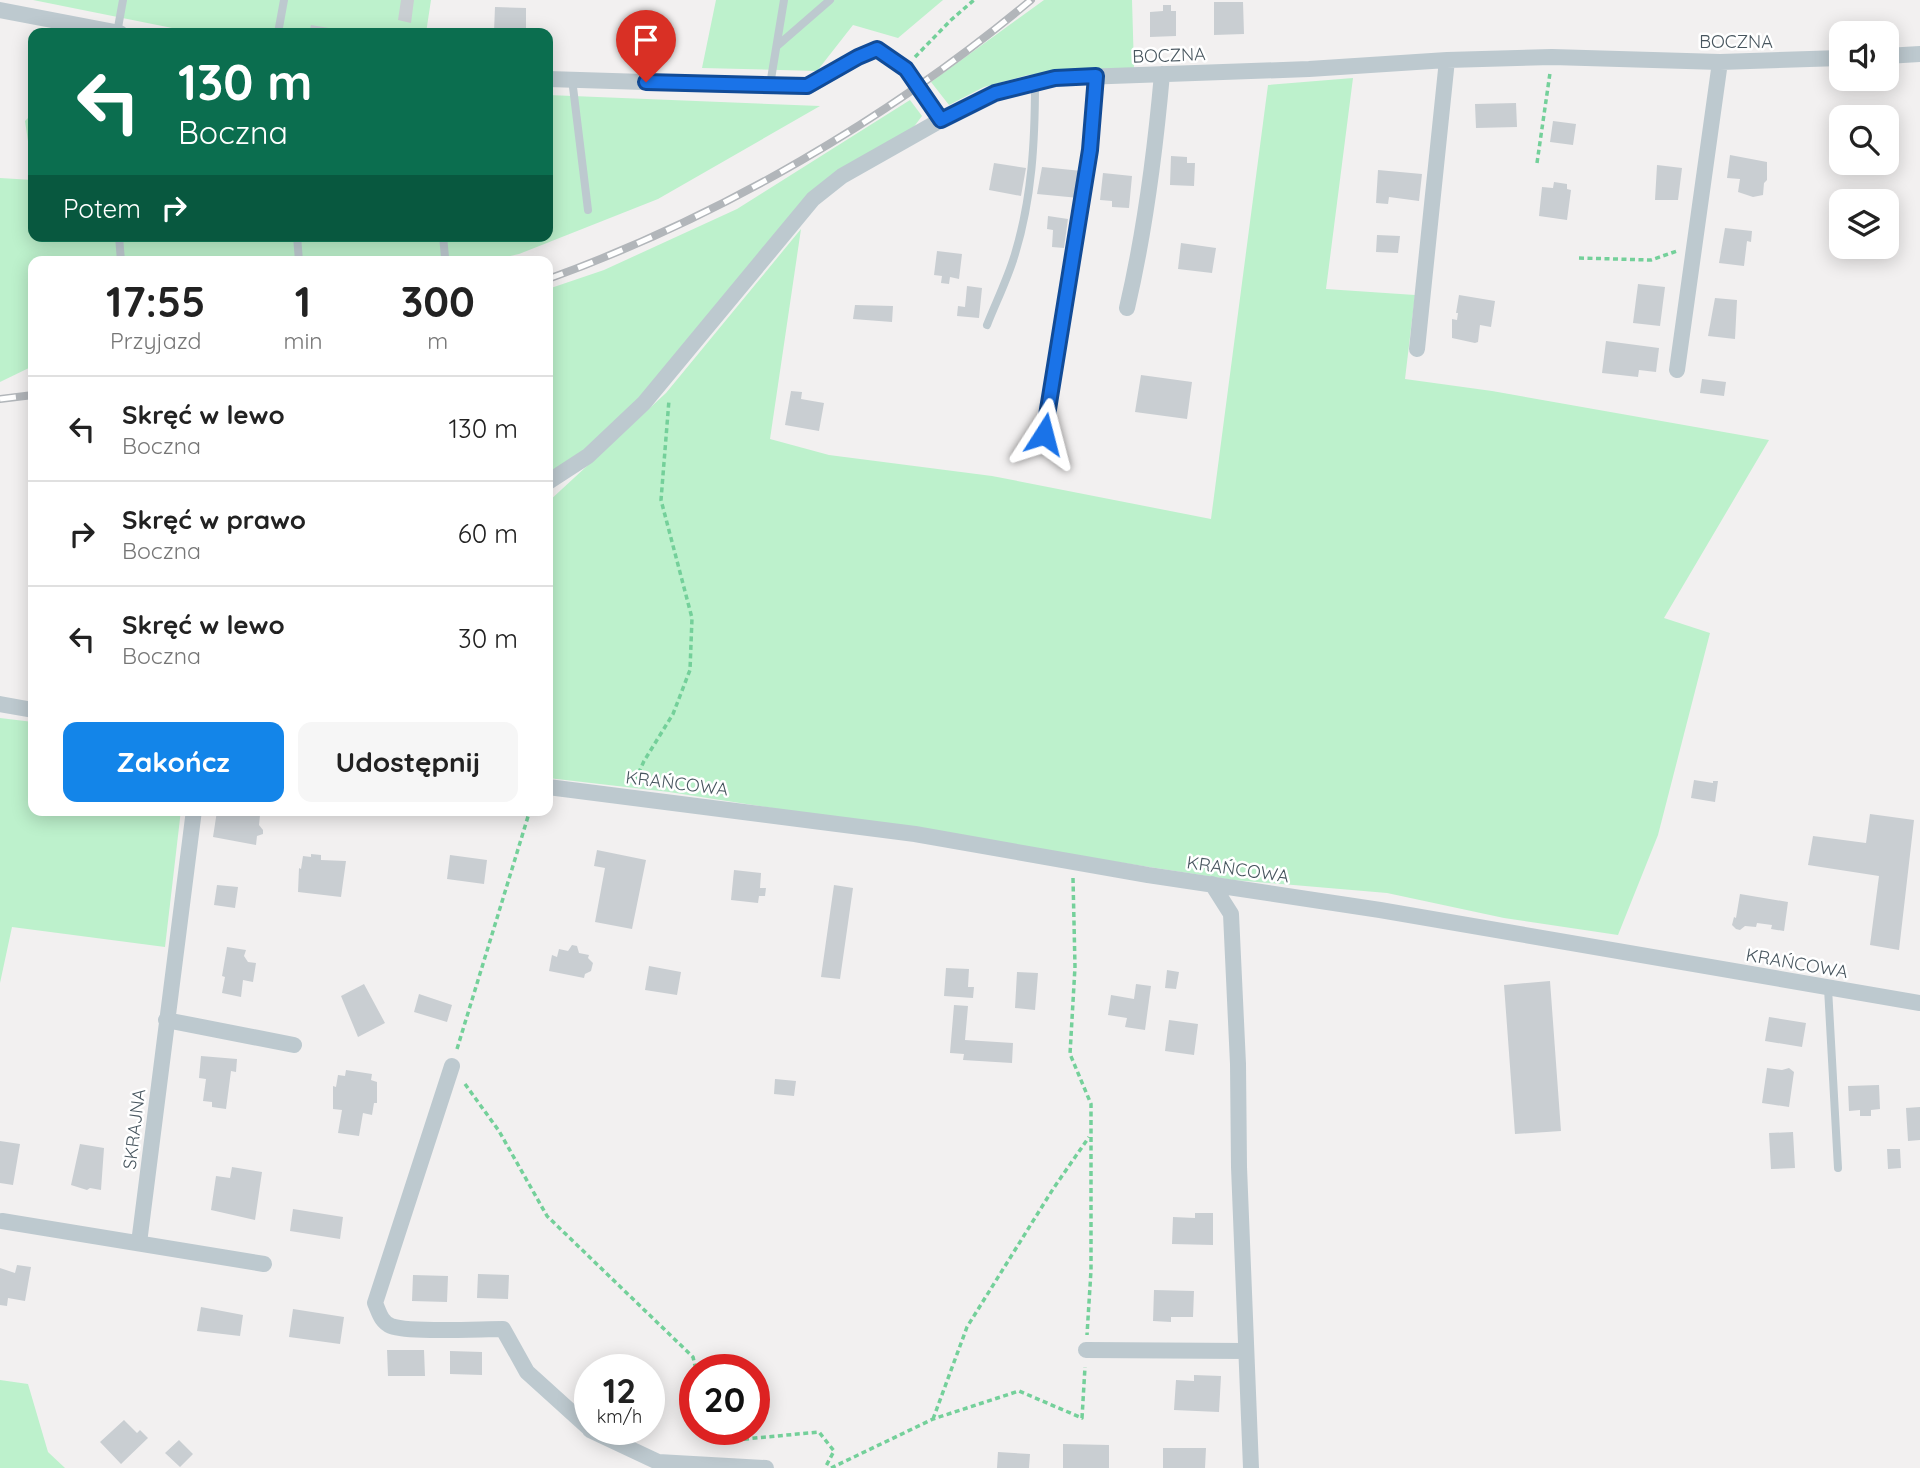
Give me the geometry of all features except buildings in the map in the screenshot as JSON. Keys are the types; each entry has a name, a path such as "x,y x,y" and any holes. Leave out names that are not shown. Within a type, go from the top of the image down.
{"street":[{"path":"0,10 92,28"},
{"path":"553,79 807,86 877,49 906,69 941,120"},
{"path":"1899,55 1920,54"},
{"name":"BOCZNA","path":"553,479 588,456 644,403 813,199 842,176 995,93 1055,78 1309,69 1447,60 1552,57 1720,62 1829,58"},
{"path":"1417,349 1447,60"},
{"path":"1677,370 1720,62"},
{"path":"1127,308 1155,156 1161,74"},
{"path":"0,704 28,709"},
{"name":"KRAŃCOWA","path":"553,788 915,834 1072,862 1380,910 1920,1003"},
{"name":"SKRAJNA","path":"139,1243 193,816"},
{"path":"1212,884 1231,914 1251,1468"},
{"path":"166,1020 294,1045"},
{"path":"452,1066 375,1303 381,1318 389,1325 405,1328 503,1329 527,1372 574,1415"},
{"path":"2,1221 264,1264"},
{"path":"1086,1350 1246,1351"},
{"path":"622,1445 657,1462 766,1468"}],"lane":[{"path":"119,28 122,0"},
{"path":"279,28 284,0"},
{"path":"770,85 785,0"},
{"path":"777,46 830,0"},
{"path":"1044,434 1090,150 1096,76"},
{"path":"572,79 588,210"},
{"path":"987,325 1014,256 1027,207 1035,143 1035,83"},
{"path":"1828,988 1838,1168"}],"path":[{"path":"906,69 951,20 974,0"},
{"path":"1537,163 1552,57"},
{"path":"1579,258 1651,260 1673,253 1695,241"},
{"path":"628,796 644,761 673,714 690,670 692,618 661,500 671,370"},
{"path":"528,816 452,1066 499,1131 547,1216 690,1354"},
{"path":"831,1468 933,1419 1019,1391 1082,1418 1091,1270 1091,1104 1070,1054 1075,967 1072,862"},
{"path":"933,1419 967,1328 1053,1189 1091,1135"},
{"path":"770,1437 819,1432 834,1451 825,1468"}],"green space":[{"path":"33,0 431,0 427,28 172,28"},
{"path":"716,0 943,0 898,38 853,25 817,71 702,68"},
{"path":"1044,0 1132,0 1134,68 1028,75 984,87 949,105 931,82"},
{"path":"1353,78 1326,289 1415,295 1405,379 1492,391 1769,440 1664,618 1710,633 1658,835 1618,935 1504,918 1387,893 1233,880 669,792 553,779 553,497 666,393 801,229 770,439 829,455 992,476 1211,519 1268,85"},
{"path":"553,95 820,106 658,199 553,241"},
{"path":"910,100 922,116 910,132 830,176 653,385 586,452 553,475 553,287 604,270 737,209"},
{"path":"28,118 28,141 25,121"},
{"path":"0,178 28,180 28,242 549,242 510,256 28,256 28,368 0,382"},
{"path":"0,718 28,721 28,816 180,816 165,947 12,927 0,983"},
{"path":"0,1380 28,1384 48,1452 65,1468 0,1468"}],"railway":[{"path":"553,277 676,226 801,160 920,85 1031,0"},
{"path":"0,399 28,396"}],"route":[{"path":"646,82 807,86 877,49 906,69 941,120 995,93 1055,78 1096,76 1090,150 1044,434"}]}
